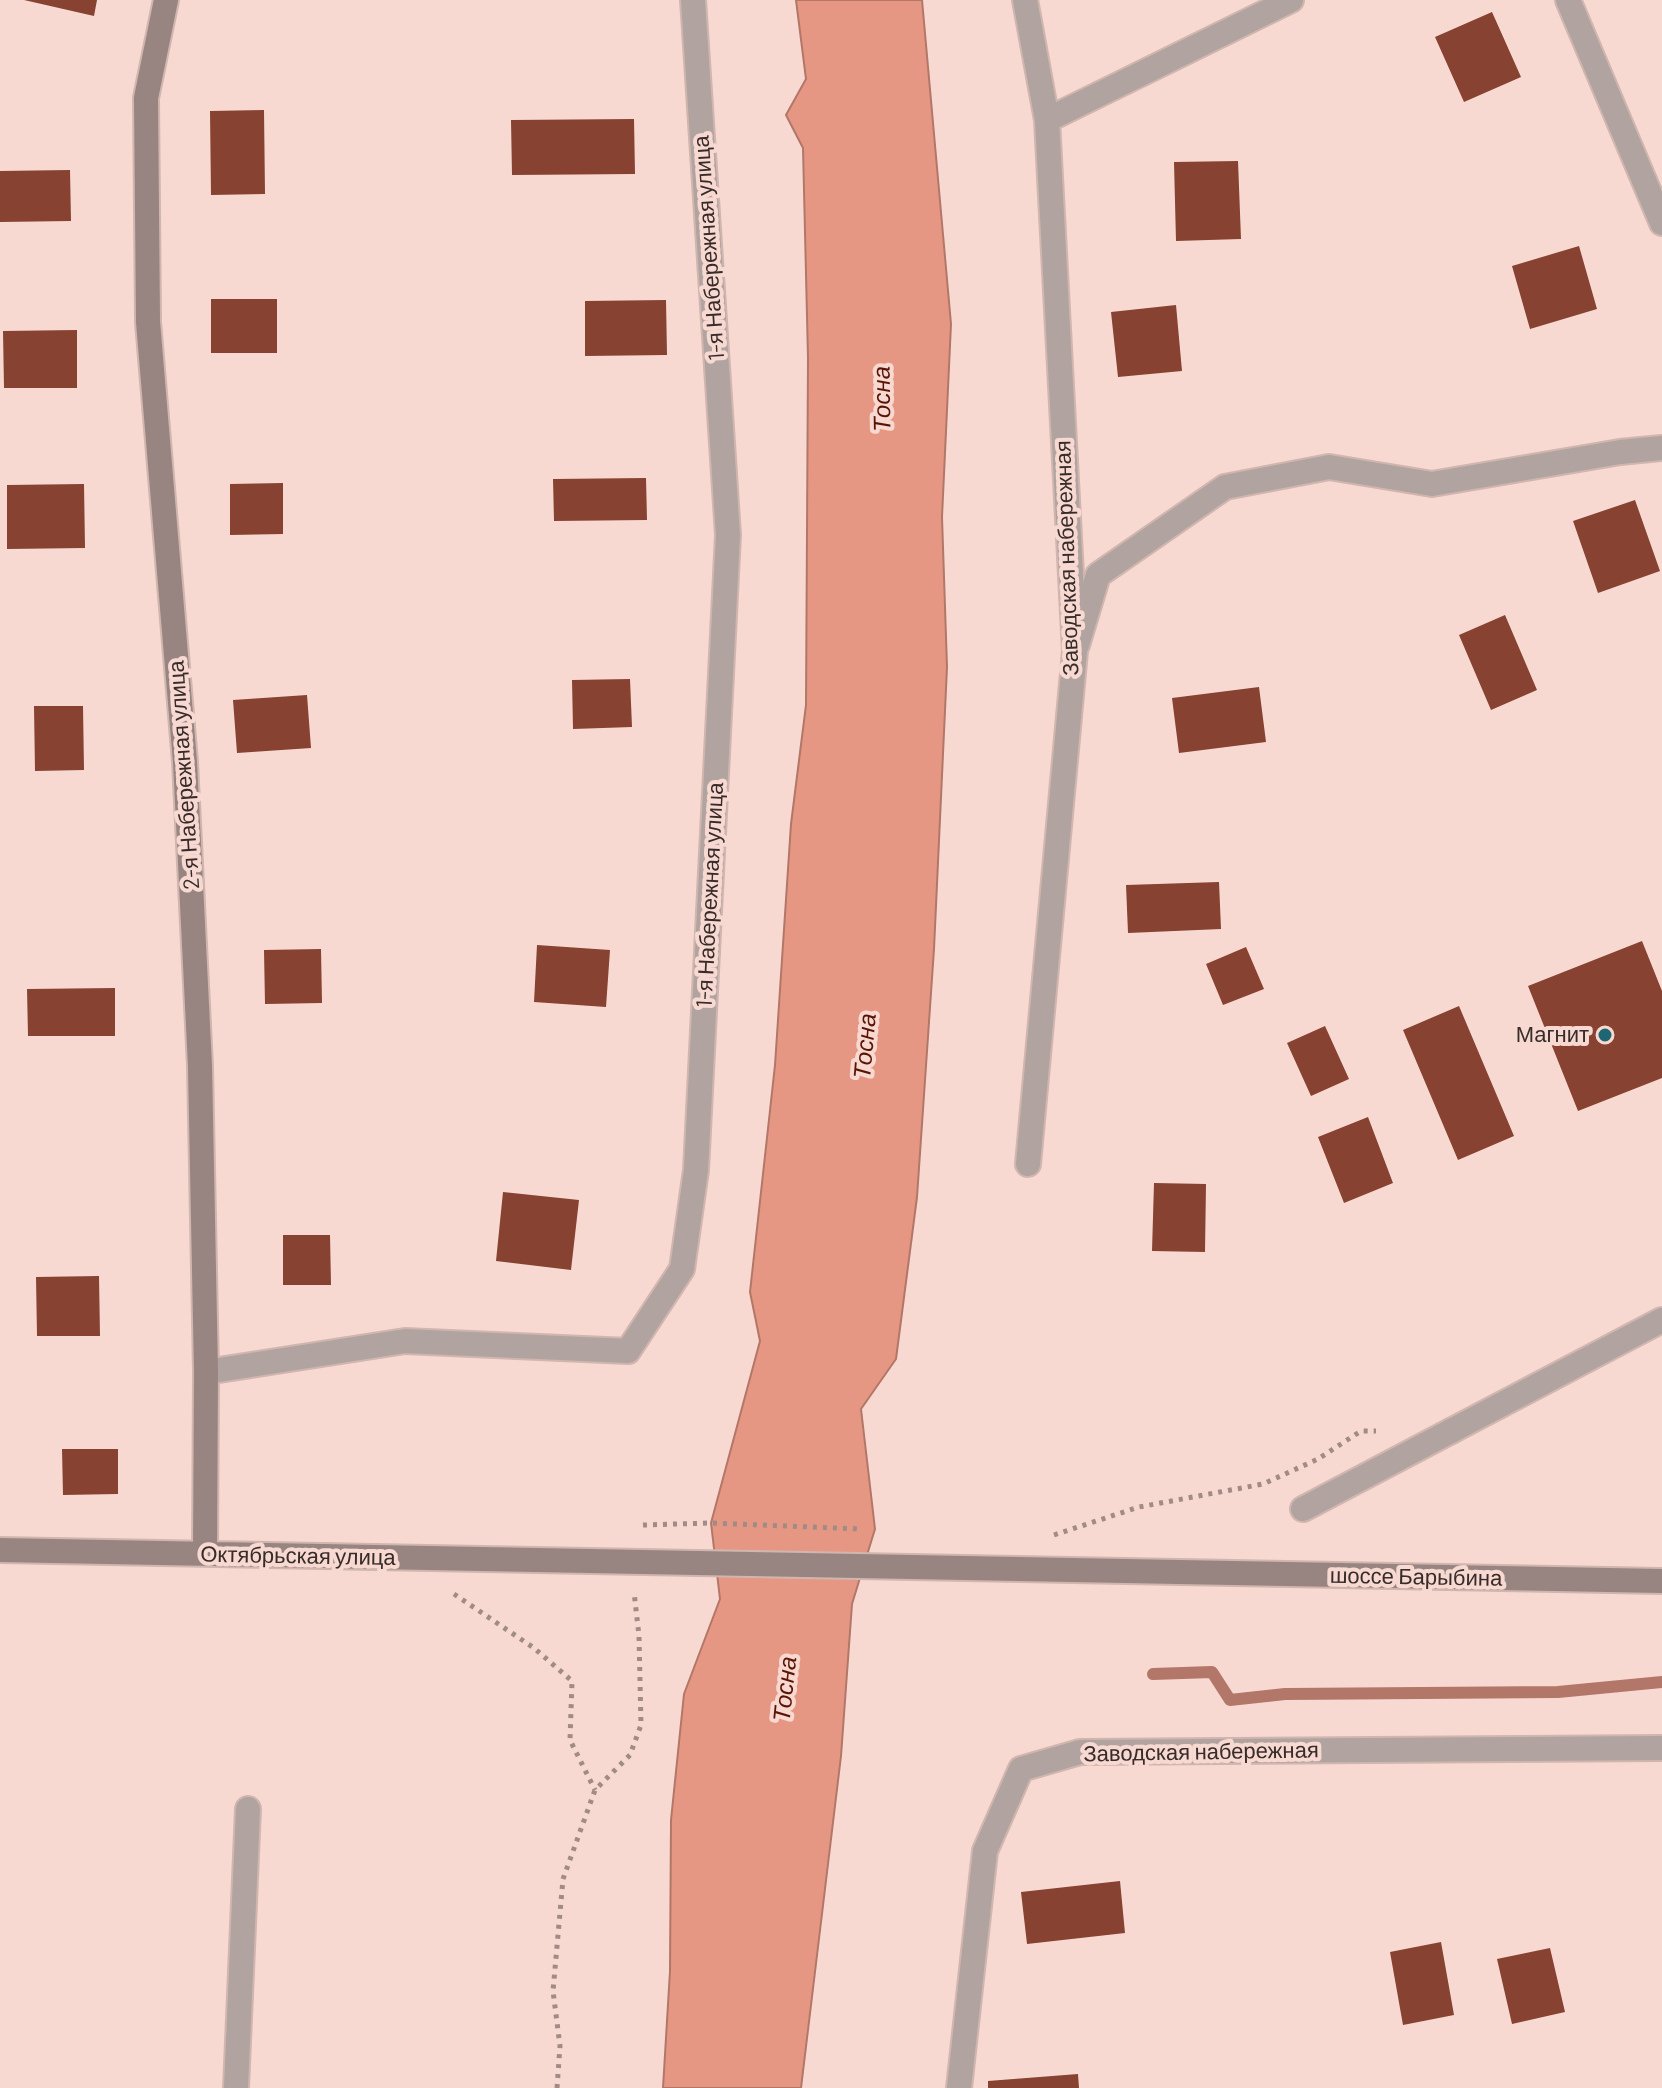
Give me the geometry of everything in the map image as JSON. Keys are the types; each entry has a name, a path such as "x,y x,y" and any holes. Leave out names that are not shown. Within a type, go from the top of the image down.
{"main road":[{"name":"2-я Набережная улица","path":"166,0 146,98 148,322 185,762 200,1066 206,1372 205,1554"},
{"name":"Октябрьская улица","path":"0,1550 1170,1572"},
{"name":"шоссе Барыбина","path":"1170,1572 1662,1581"}],"street":[{"name":"1-я Набережная улица","path":"206,1372 405,1341 628,1351 682,1269 696,1170 728,535 693,0"},
{"name":"Заводская набережная","path":"1025,0 1047,120 1075,651 1028,1164"},
{"path":"1047,120 1291,0"},
{"path":"1568,0 1662,223"},
{"path":"1075,651 1098,575 1225,487 1329,467 1432,484 1620,452 1662,448"},
{"path":"1303,1509 1662,1320"},
{"name":"Заводская набережная","path":"959,2088 985,1851 1021,1769 1080,1752 1662,1748"},
{"path":"236,2088 248,1809"}],"path":[{"path":"1049,1536 1139,1507 1263,1484 1318,1459 1361,1431 1391,1431"},
{"path":"632,1525 711,1523 875,1529"},
{"path":"444,1587 534,1648 572,1681 570,1740 595,1790"},
{"path":"557,2088 560,2046 553,1991 563,1879 595,1790 630,1755 641,1725 639,1636 633,1589"}],"water":[{"name":"Тосна","path":"796,0 922,0 951,324 942,517 947,667 934,949 917,1197 896,1359 861,1409 875,1529 852,1604 841,1756 801,2088 663,2088 670,1971 671,1820 684,1694 720,1599 711,1523 760,1341 750,1292 775,1065 791,824 806,705 808,358 803,148 786,115 806,79"}],"building":[{"path":"24,0 97,0 94,16"},
{"path":"1492,12 1521,77 1464,102 1435,37"},
{"path":"264,110 265,194 211,195 210,111"},
{"path":"634,119 635,174 512,175 511,120"},
{"path":"1238,161 1241,239 1176,241 1174,162"},
{"path":"70,170 71,221 0,222 0,171"},
{"path":"1579,246 1597,309 1530,329 1512,266"},
{"path":"211,299 277,299 277,353 211,353"},
{"path":"666,300 667,355 585,356 585,301"},
{"path":"1176,305 1182,371 1118,377 1111,312"},
{"path":"77,330 77,388 4,388 3,331"},
{"path":"646,478 647,520 554,521 553,479"},
{"path":"283,483 283,534 230,535 230,484"},
{"path":"84,484 85,548 7,549 7,485"},
{"path":"1635,500 1660,571 1598,593 1573,521"},
{"path":"1505,615 1537,690 1491,710 1459,635"},
{"path":"630,679 632,727 573,729 572,680"},
{"path":"1259,687 1266,742 1179,753 1172,698"},
{"path":"307,695 311,748 237,753 233,700"},
{"path":"34,706 83,706 84,770 35,771"},
{"path":"1219,882 1221,929 1128,933 1126,885"},
{"name":"Магнит","path":"1642,941 1662,991 1662,1078 1578,1111 1528,986"},
{"path":"537,945 610,950 606,1007 534,1002"},
{"path":"1246,947 1264,989 1223,1005 1206,964"},
{"path":"321,949 322,1003 265,1004 264,950"},
{"path":"115,988 115,1036 28,1036 27,989"},
{"path":"1459,1006 1514,1136 1458,1160 1403,1030"},
{"path":"1325,1026 1349,1079 1311,1096 1287,1043"},
{"path":"1368,1117 1393,1183 1344,1203 1318,1137"},
{"path":"1154,1183 1206,1184 1205,1252 1152,1251"},
{"path":"503,1192 579,1200 571,1270 496,1261"},
{"path":"283,1235 330,1235 331,1285 283,1285"},
{"path":"99,1276 100,1336 37,1336 36,1277"},
{"path":"62,1449 118,1449 118,1494 63,1495"},
{"path":"1120,1881 1125,1933 1027,1944 1021,1892"},
{"path":"1441,1942 1454,2015 1403,2025 1390,1952"},
{"path":"1550,1948 1565,2012 1512,2024 1497,1959"},
{"path":"1078,2074 1079,2088 988,2088 988,2081"}],"waterway":[{"path":"1153,1674 1212,1672 1230,1700 1285,1694 1558,1692 1662,1682"}],"place":[{"name":"Магнит","path":"1605,1035"}]}
